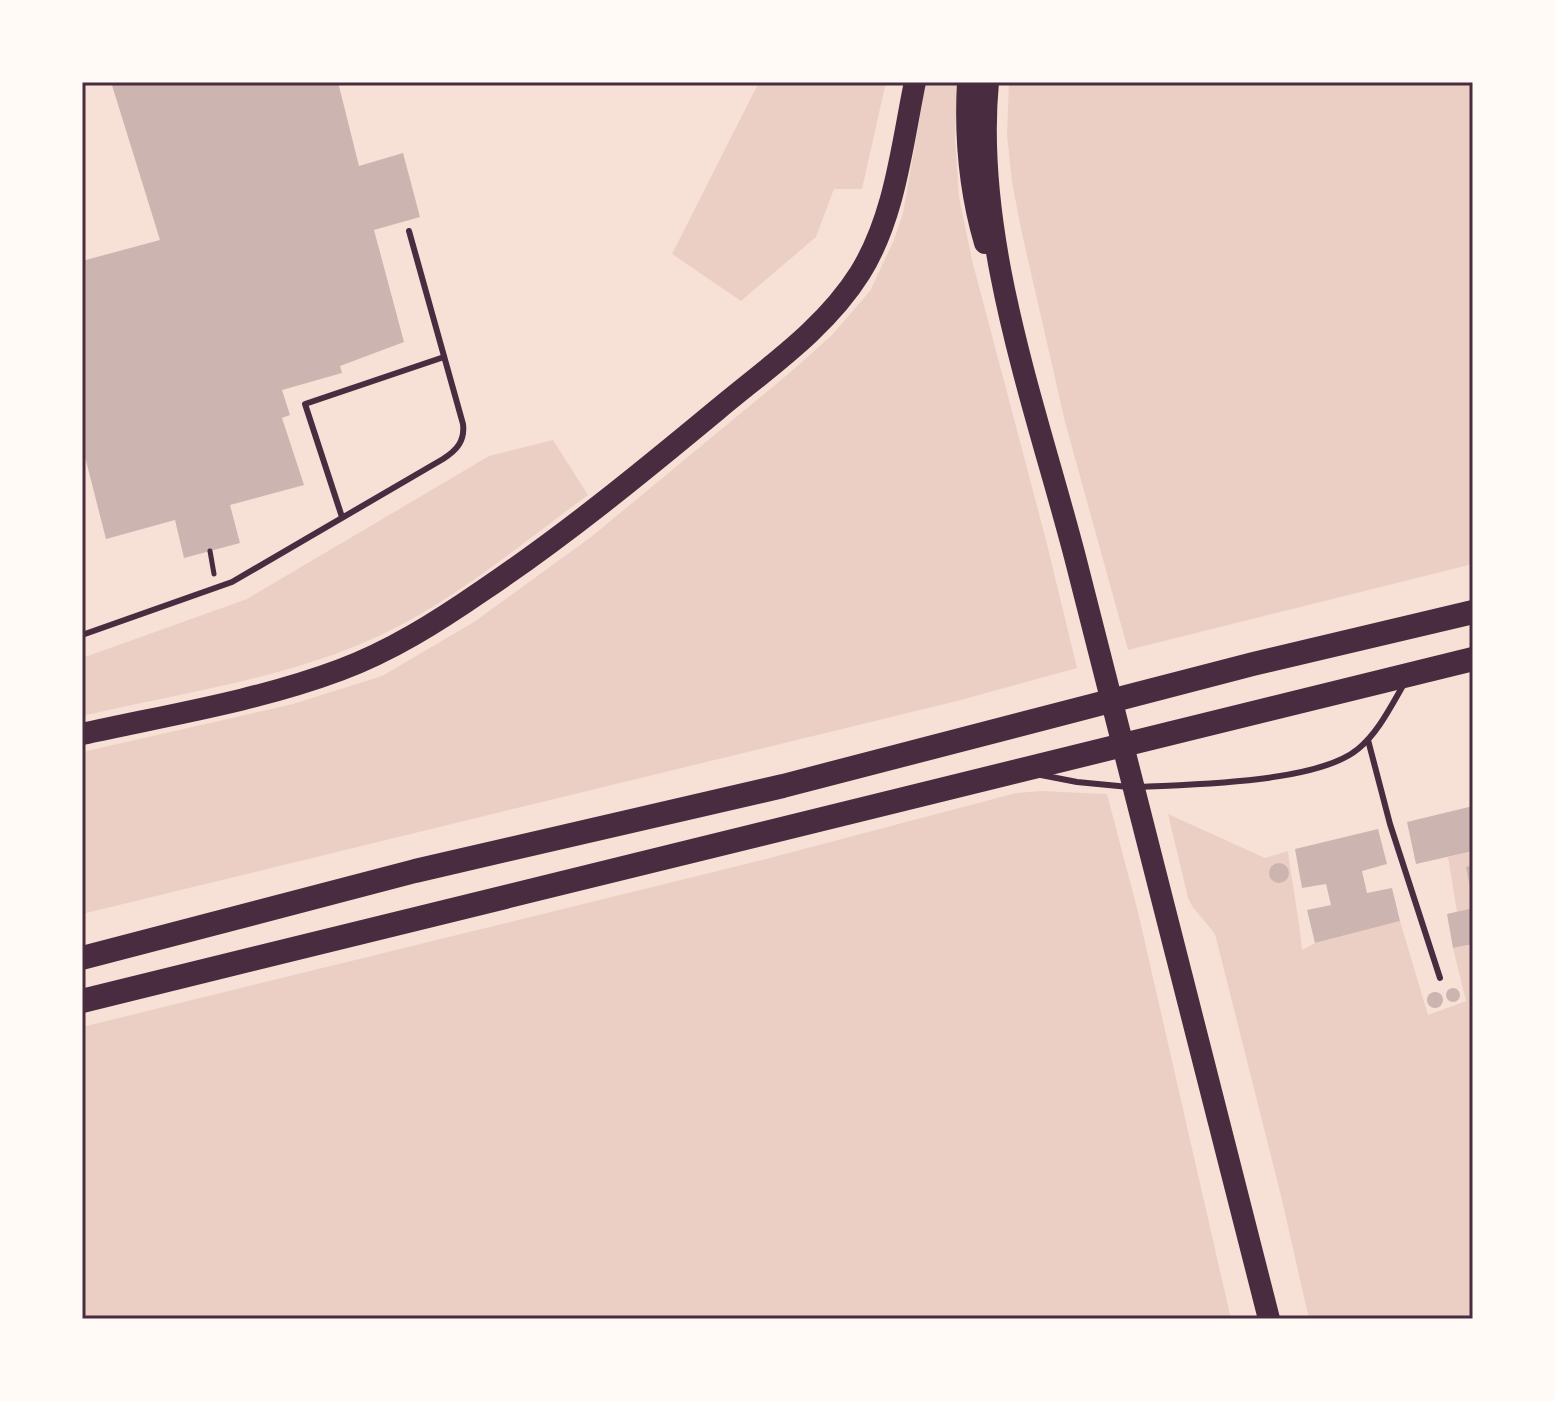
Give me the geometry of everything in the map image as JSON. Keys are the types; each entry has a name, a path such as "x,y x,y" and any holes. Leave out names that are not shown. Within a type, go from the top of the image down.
{"highway":[{"path":"82,734 301,683 379,654 447,615 534,557 806,336 844,296 861,271 883,222 915,82"},
{"path":"968,82 969,152 976,207 989,256 1007,303 1070,537 1269,1319"},
{"path":"988,82 985,122 987,167 1007,303"},
{"path":"82,958 415,871 783,786 1253,664 1473,612"},
{"path":"82,1001 1473,659"}],"lane":[{"path":"82,635 232,582 443,459 458,447 463,436 463,424 409,231"},
{"path":"342,517 305,404 444,357"},
{"path":"1022,770 1121,788 1306,772 1334,764 1368,740 1411,672"},
{"path":"1368,740 1390,824 1440,978"}],"shaded area":[{"path":"759,82 886,82 862,189 834,189 816,237 741,301 672,254"},
{"path":"926,82 958,82 955,137 959,197 972,260 1077,668 961,700 82,914 82,752 293,704 382,676 474,622 591,537 793,370 832,335 870,291 903,213"},
{"path":"1009,82 1473,82 1473,564 1128,650 1065,422 1021,229 1007,135"},
{"path":"553,440 588,495 488,570 409,621 310,663 82,716 82,658 247,599 489,456"},
{"path":"1016,793 1107,794 1138,912 1231,1319 82,1319 82,1027 758,861"},
{"path":"1168,814 1265,858 1288,851 1302,950 1315,943 1400,921 1428,1015 1466,1001 1453,948 1473,944 1473,1319 1309,1319 1215,934 1188,898"},
{"path":"1473,851 1473,908 1457,912 1448,857"}],"building":[{"path":"111,82 338,82 359,166 403,153 420,217 374,230 404,342 340,366 342,373 282,390 290,415 282,418 304,485 230,505 240,543 184,558 175,520 106,539 82,445 82,261 160,240"},
{"path":"1473,806 1473,851 1416,864 1407,822"},
{"path":"1378,829 1387,864 1362,871 1367,893 1392,888 1400,921 1315,943 1307,910 1331,905 1326,884 1302,888 1295,849"},
{"path":"1275,863 1283,863 1289,873 1283,883 1275,883 1269,877 1269,869"},
{"path":"1473,865 1473,896 1472,897 1466,867"},
{"path":"1473,908 1473,944 1453,948 1447,914"},
{"path":"1453,988 1460,995 1453,1002 1446,995"},
{"path":"1435,992 1443,1000 1435,1008 1427,1000"}]}
